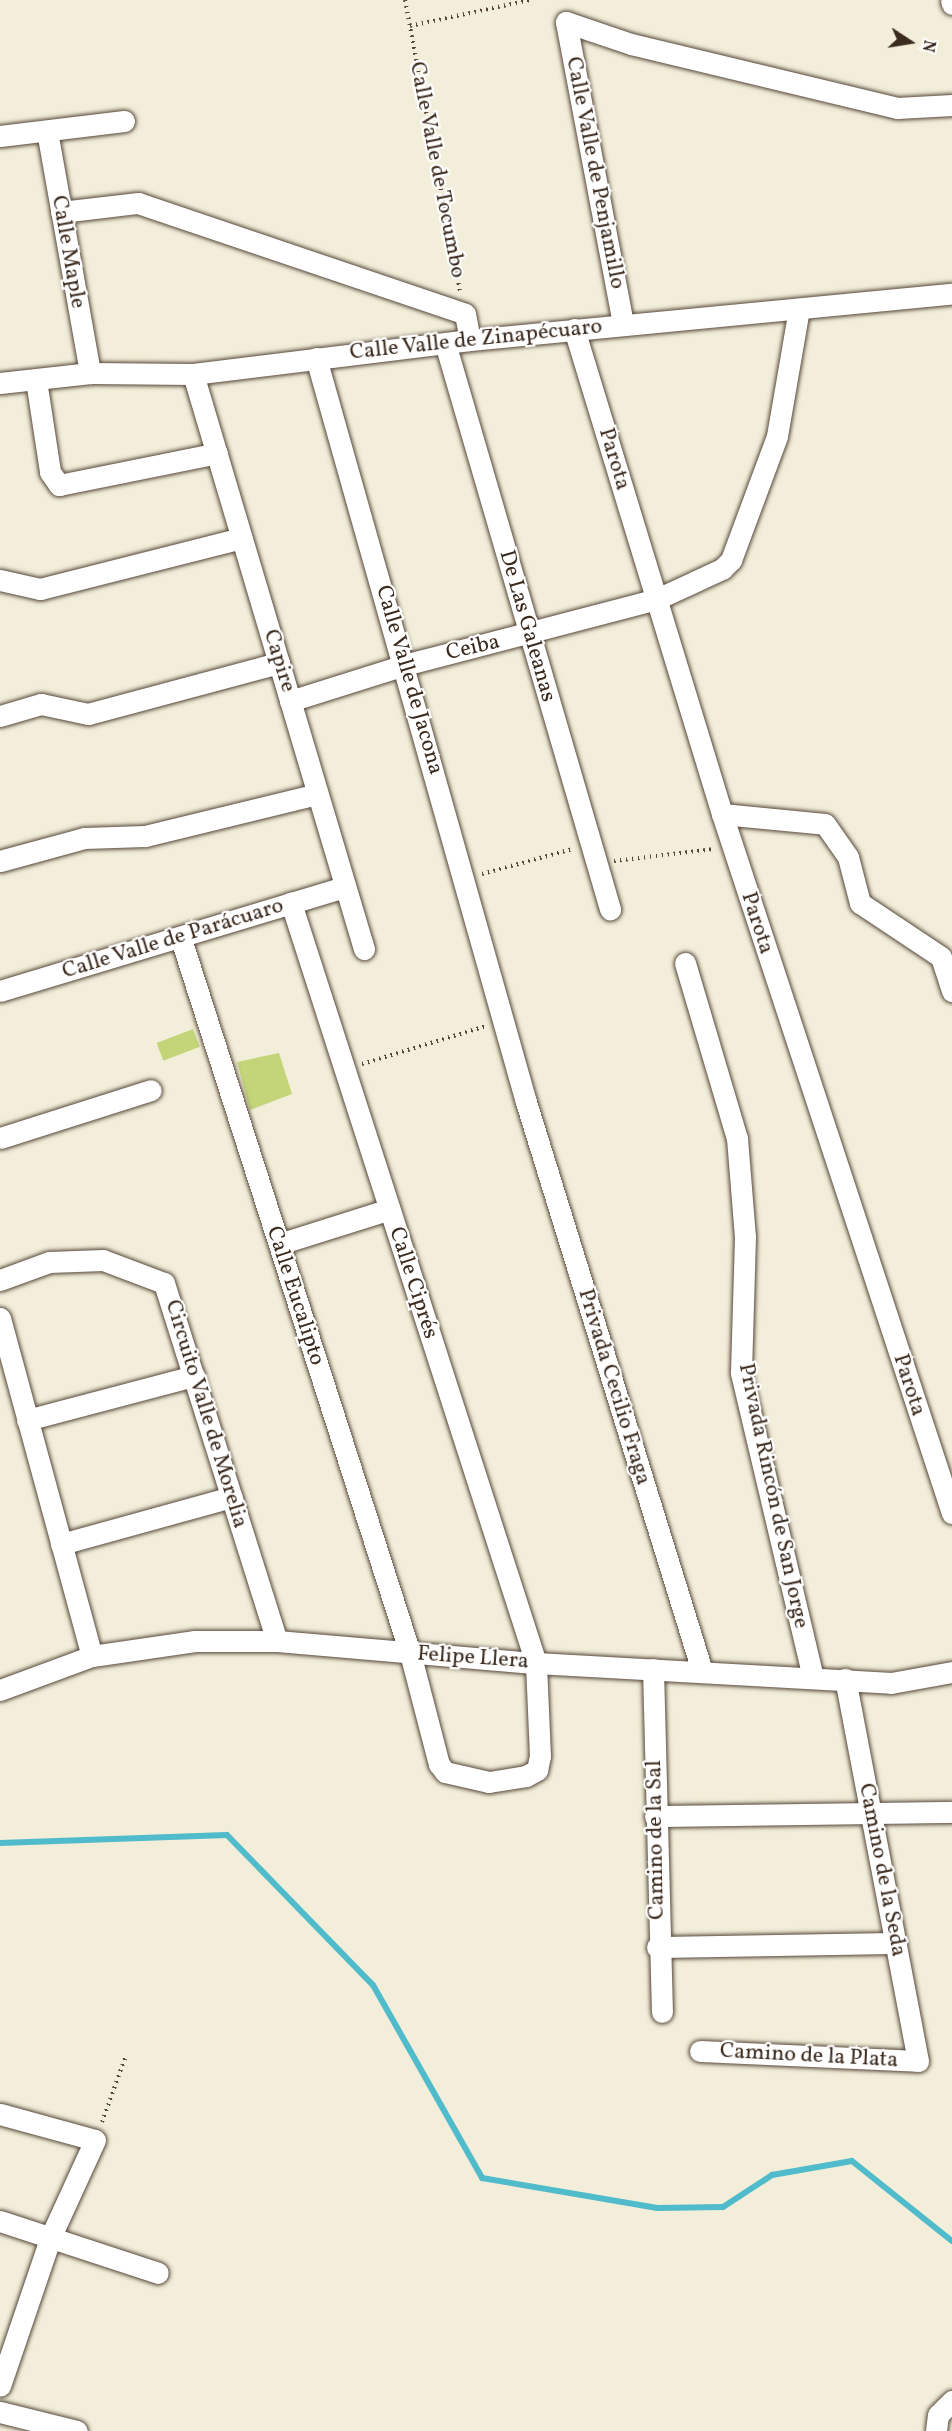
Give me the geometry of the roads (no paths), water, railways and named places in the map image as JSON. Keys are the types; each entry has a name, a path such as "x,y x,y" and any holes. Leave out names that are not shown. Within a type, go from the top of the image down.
{"street":[{"path":"951,0 952,4"},
{"name":"Calle Valle de Penjamillo","path":"623,325 566,22 631,44 897,108 952,105"},
{"path":"0,136 124,121"},
{"name":"Calle Maple","path":"47,131 90,373"},
{"path":"61,212 138,203 465,314 470,340"},
{"name":"Calle Valle de Zinapécuaro","path":"0,383 90,373 193,374 574,329 952,294"},
{"name":"Ceiba","path":"290,701 404,665 530,635 657,599 731,560 777,436 799,309"},
{"name":"Parota","path":"574,329 722,814 952,1514"},
{"name":"De Las Galeanas","path":"445,343 610,909"},
{"name":"Calle Valle de Jacona","path":"316,358 466,879 504,1020"},
{"name":"Capire","path":"193,374 364,949"},
{"path":"36,380 50,472 59,485 217,453"},
{"path":"0,580 40,589 242,538"},
{"path":"0,716 40,704 88,714 279,663"},
{"path":"0,861 84,838 145,836 317,794"},
{"path":"722,814 825,824 848,857 860,903 941,957 952,991"},
{"name":"Calle Valle de Parácuaro","path":"0,991 181,939 345,886"},
{"name":"Calle Ciprés","path":"291,903 536,1663 537,1770 489,1782 445,1772 439,1764 410,1653"},
{"name":"Calle Eucalipto","path":"181,939 410,1653"},
{"name":"Privada Rincón de San Jorge","path":"685,963 737,1138 745,1237 741,1373 813,1677"},
{"name":"Privada Cecilio Fraga","path":"504,1020 526,1102 702,1671"},
{"path":"0,1138 151,1090"},
{"path":"279,1244 390,1209"},
{"name":"Circuito Valle de Morelia","path":"0,1281 49,1262 103,1260 164,1282 277,1641"},
{"path":"0,1318 92,1656"},
{"path":"27,1420 194,1376"},
{"path":"61,1544 232,1497"},
{"name":"Felipe Llera","path":"0,1690 92,1656 195,1641 277,1641 536,1663 891,1683 952,1672"},
{"name":"Camino de la Sal","path":"653,1669 657,1947 662,2012"},
{"name":"Camino de la Seda","path":"845,1679 918,2061"},
{"path":"656,1816 872,1817 952,1812"},
{"path":"657,1947 896,1942"},
{"name":"Camino de la Plata","path":"700,2051 918,2061"},
{"path":"0,2114 95,2140 51,2236 0,2386"},
{"path":"0,2221 158,2273"},
{"path":"936,2431 938,2415 952,2401"},
{"path":"0,2412 77,2431"}],"waterway":[{"path":"0,1843 227,1835 373,1985 482,2178 657,2208 723,2207 772,2175 852,2161 952,2241"}]}
